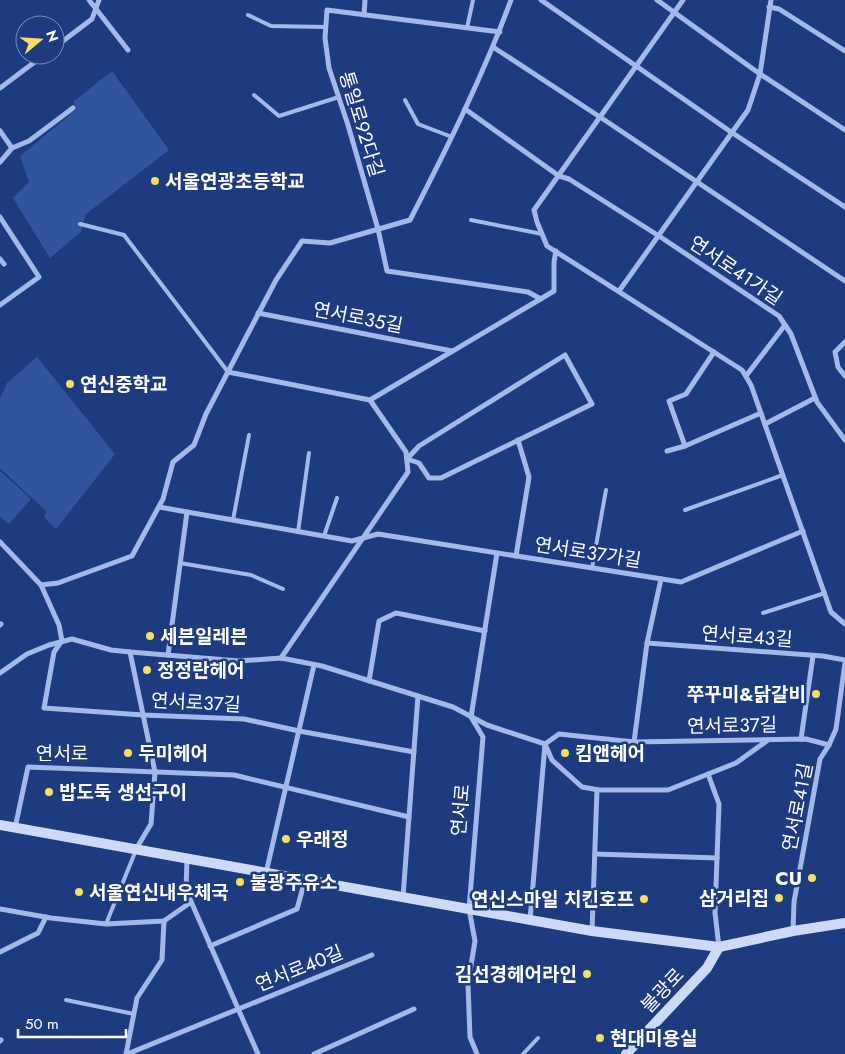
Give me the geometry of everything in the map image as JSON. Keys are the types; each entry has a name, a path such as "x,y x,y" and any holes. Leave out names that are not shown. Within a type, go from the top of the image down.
{"main road":[{"path":"0,826 592,931 719,947 793,931 845,923"},
{"name":"불광로","path":"626,1054 707,968 719,947"}],"street":[{"path":"89,0 128,50"},
{"path":"65,39 92,19 97,10 99,0"},
{"path":"364,14 365,0"},
{"path":"41,585 58,583 132,556 163,499 173,462 194,445 206,414 258,313 276,280 302,242 330,243 410,220 465,109 500,32 511,0"},
{"path":"541,0 731,132 845,207"},
{"path":"657,0 675,11 760,74 845,130"},
{"path":"683,0 534,210 547,246 742,370 751,385 831,612 845,624"},
{"path":"619,291 748,110 760,74 771,0"},
{"path":"769,7 779,9 845,51"},
{"path":"325,27 327,10 500,32"},
{"name":"통일로92다길","path":"325,27 329,68 378,229 387,271 528,292 541,299"},
{"path":"493,47 845,282"},
{"path":"0,88 31,65"},
{"path":"0,162 12,148 29,141 73,108"},
{"path":"465,109 559,176"},
{"path":"0,131 12,148"},
{"name":"연서로41가길","path":"559,176 569,179 659,236 779,316 791,334 815,398 845,440"},
{"path":"0,217 39,277 0,305"},
{"path":"228,372 370,400 554,291 556,251"},
{"name":"연서로35길","path":"258,313 452,351"},
{"path":"746,376 785,325"},
{"path":"845,342 835,352 838,367 845,376"},
{"path":"685,446 669,401 686,394 714,352"},
{"path":"565,355 592,404 442,478 429,478 419,463 407,459 419,446 565,355"},
{"path":"765,424 815,398"},
{"path":"281,658 408,472 406,452 370,400"},
{"path":"667,451 685,446 761,414"},
{"path":"516,556 529,477 518,440"},
{"path":"159,507 233,520"},
{"path":"168,655 187,512"},
{"name":"연서로37가길","path":"233,520 352,541 378,534 681,582 803,531"},
{"path":"0,542 41,585 59,625 62,641"},
{"path":"471,717 497,553"},
{"path":"634,742 647,643 660,579"},
{"path":"369,681 379,621 396,613 485,631"},
{"path":"0,673 28,654 72,639 111,650 130,652 239,661 281,658 314,665 453,707 487,725 545,744 552,760 582,787 597,790 668,790 736,763 768,740"},
{"name":"연서로37길","path":"62,641 54,652 44,708 143,715 244,718 299,731 414,752"},
{"name":"연서로43길","path":"647,643 813,656 845,661"},
{"path":"130,652 155,772 151,824 136,850"},
{"path":"801,739 813,656"},
{"name":"연서로41길","path":"793,931 794,902 820,759 836,729 845,661"},
{"path":"266,873 314,665"},
{"path":"403,897 418,696"},
{"name":"연서로","path":"471,717 483,737 469,909 474,941 468,984 470,1037 476,1054"},
{"name":"연서로37길","path":"545,744 559,734 634,742 801,739 829,745"},
{"path":"530,920 545,744"},
{"name":"연서로","path":"15,828 28,767 234,774 409,817"},
{"path":"708,774 719,804 715,914 719,947"},
{"path":"592,931 597,790"},
{"path":"595,854 717,858"},
{"name":"연서로40길","path":"187,859 186,890 258,1054"},
{"path":"210,946 298,909 304,880"},
{"path":"0,909 106,924 164,921 191,902"},
{"path":"0,952 38,933 46,917"},
{"name":"연서로40길","path":"127,1054 137,998 162,960 164,921"},
{"name":"연서로40길","path":"127,1054 372,955"},
{"path":"314,1054 414,1009"}],"lane":[{"path":"468,28 473,0"},
{"path":"248,15 270,26 325,27"},
{"path":"254,95 279,116 339,97"},
{"path":"405,100 418,124 452,137"},
{"path":"471,220 542,234"},
{"path":"80,224 124,235 228,372"},
{"path":"233,520 249,435"},
{"path":"298,532 309,453"},
{"path":"685,510 783,474"},
{"path":"592,568 606,490"},
{"path":"324,536 337,498"},
{"path":"180,563 251,575 283,589"},
{"path":"763,613 825,593"},
{"path":"106,924 136,850"},
{"path":"66,1000 134,1014"},
{"path":"523,1054 538,1038"}],"shaded area":[{"path":"112,71 169,150 86,214 81,232 50,258 13,198 29,182 20,156 77,109 73,102"},
{"path":"37,357 115,454 56,529 44,517 47,512 0,468 0,399 7,383"},
{"path":"0,471 31,499 9,524 0,516"}],"place":[{"name":"서울연광초등학교","path":"155,181"},
{"name":"연신중학교","path":"70,384"},
{"name":"세븐일레븐","path":"150,636"},
{"name":"정정란헤어","path":"147,670"},
{"name":"쭈꾸미&닭갈비","path":"816,694"},
{"name":"두미헤어","path":"128,753"},
{"name":"킴앤헤어","path":"565,753"},
{"name":"밥도둑 생선구이","path":"49,792"},
{"name":"우래정","path":"286,839"},
{"name":"CU","path":"812,878"},
{"name":"불광주유소","path":"240,882"},
{"name":"서울연신내우체국","path":"79,892"},
{"name":"삼거리집","path":"779,898"},
{"name":"연신스마일 치킨호프","path":"644,899"},
{"name":"김선경헤어라인","path":"587,974"},
{"name":"현대미용실","path":"600,1038"}]}
